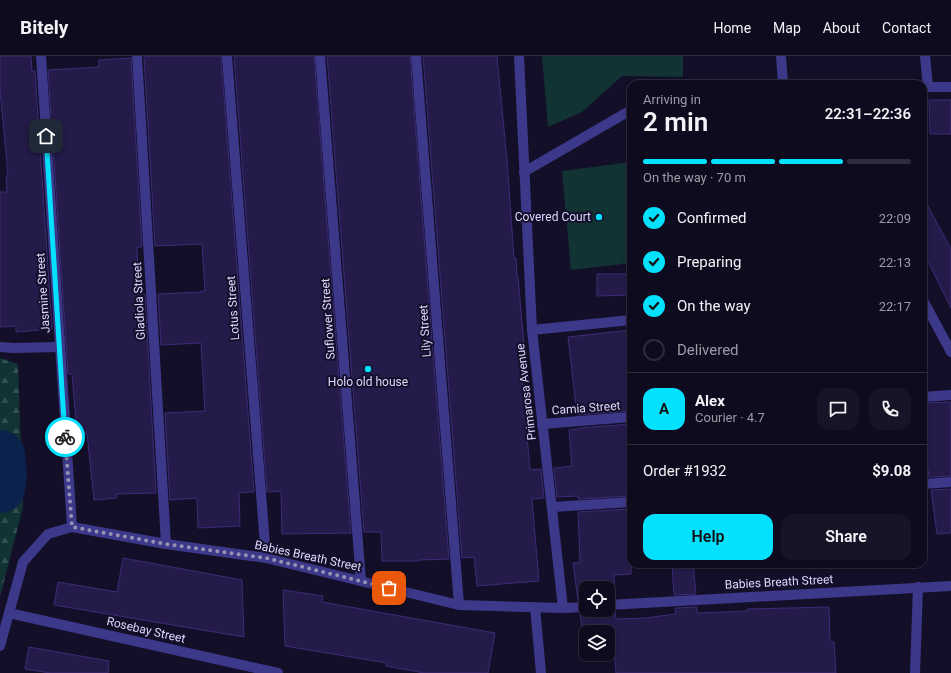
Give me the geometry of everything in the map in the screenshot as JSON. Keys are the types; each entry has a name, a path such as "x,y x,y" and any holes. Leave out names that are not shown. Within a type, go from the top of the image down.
{"street":[{"name":"Jasmine Street","path":"41,56 72,527"},
{"name":"Gladiola Street","path":"137,56 166,544"},
{"name":"Lotus Street","path":"227,56 266,558"},
{"name":"Suflower Street","path":"320,56 361,581"},
{"name":"Lily Street","path":"416,56 459,605"},
{"name":"Primarosa Avenue","path":"519,56 532,330 553,507 563,608"},
{"path":"782,56 783,80"},
{"path":"925,56 925,80"},
{"path":"927,87 951,86"},
{"path":"524,172 627,112"},
{"path":"927,307 951,352"},
{"path":"532,330 627,320"},
{"path":"0,347 59,347"},
{"path":"927,397 951,395"},
{"name":"Camia Street","path":"542,424 627,417"},
{"path":"927,484 951,482"},
{"path":"553,507 627,502"},
{"name":"Babies Breath Street","path":"9,613 23,562 48,534 72,527 166,544 266,558 459,605 579,607"},
{"name":"Babies Breath Street","path":"615,606 951,586"},
{"path":"916,673 918,587"},
{"path":"535,607 541,673"},
{"path":"0,646 9,613"},
{"name":"Rosebay Street","path":"9,613 278,673"}],"green space":[{"path":"542,56 683,56 683,77 622,76 582,112 548,127"},
{"name":"Covered Court","path":"627,163 627,263 571,270 562,171"},
{"path":"0,358 18,364 23,507 0,597"}],"building":[{"path":"0,56 31,56 32,71 35,71 52,329 16,332 16,326 0,327 0,192 7,192 6,176 8,176 0,90"},
{"path":"221,56 254,492 239,493 240,526 198,528 197,498 170,500 165,413 205,411 201,343 161,345 158,294 205,291 202,244 155,246 144,57"},
{"path":"234,56 314,56 351,533 282,534 281,491 267,492"},
{"path":"327,56 410,56 449,559 382,561 381,532 364,532"},
{"path":"423,56 497,56 507,160 514,258 516,258 525,356 520,356 530,470 541,469 544,498 532,499 539,581 477,586 474,557 462,558"},
{"path":"131,58 142,247 137,247 139,296 145,295 156,493 116,494 117,498 94,500 87,433 77,434 72,374 68,374 48,70 99,67 99,60"},
{"path":"929,100 951,100 951,134 930,134"},
{"path":"927,204 951,249 951,308 927,259"},
{"path":"597,274 627,274 627,295 597,296"},
{"path":"627,330 627,411 577,415 568,337"},
{"path":"951,402 951,476 929,477 927,462 927,403"},
{"path":"627,424 627,496 578,499 578,496 557,497 554,468 572,466 569,430"},
{"path":"951,489 951,533 937,534 931,490"},
{"path":"627,509 627,568 631,568 631,574 614,575 614,581 579,581 578,601 573,563 580,563 578,512"},
{"path":"123,558 242,580 244,637 54,605 58,582 117,592"},
{"path":"672,568 693,568 696,594 674,595"},
{"path":"283,590 323,596 322,602 495,633 488,673 424,673 386,666 387,663 285,646"},
{"path":"697,607 697,613 748,611 748,609 829,607 830,642 834,642 836,673 616,673 615,625 582,625 580,617 615,617 615,611 616,619 645,618 676,614 675,608"},
{"path":"29,647 109,661 108,673 50,673 25,669"}],"waterway":[{"path":"0,455 2,474 0,488"}],"way so far":[{"path":"65,437 72,527 166,544 266,558 389,588"}],"place":[{"name":"Covered Court","path":"599,217"},
{"name":"Holo old house","path":"368,369"}],"route":[{"path":"46,136 65,437"}]}
